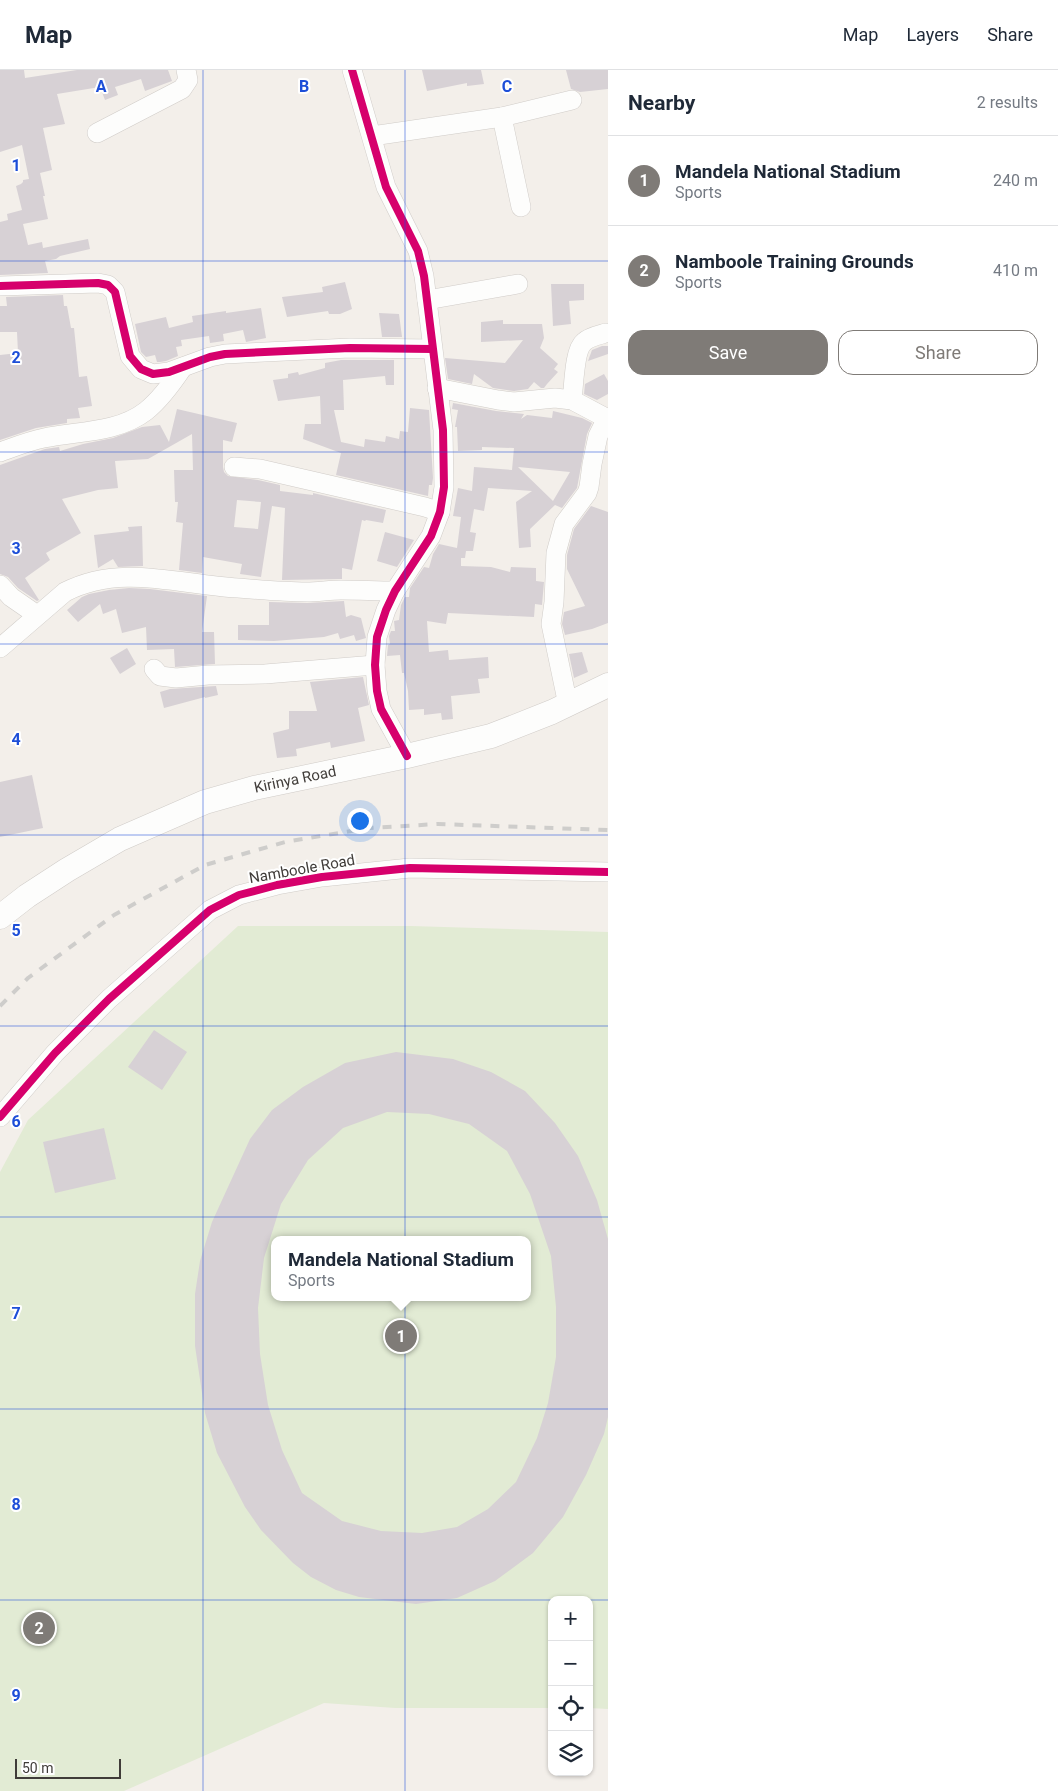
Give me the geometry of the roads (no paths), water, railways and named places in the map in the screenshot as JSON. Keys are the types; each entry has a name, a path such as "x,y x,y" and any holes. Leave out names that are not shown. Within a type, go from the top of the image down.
{"main road":[{"name":"Kirinya Road","path":"0,917 59,875 120,839 205,802 254,788 407,756 491,736 568,705 608,685"}],"street":[{"path":"97,133 182,89 188,80 186,70"},
{"path":"352,70 386,188 418,251 424,276 445,459 444,487 440,512 431,536 395,591 377,637 375,665 381,709 407,756"},
{"path":"372,136 502,117 572,100"},
{"path":"502,117 521,207"},
{"path":"0,286 98,283 108,285 115,292 118,301 130,356 141,369 153,374 169,372 210,357 241,353 350,348 432,348"},
{"path":"427,300 518,284"},
{"path":"572,400 576,360 581,344 585,340 606,333"},
{"path":"0,452 44,438 112,426 130,420 146,411 171,384 183,367"},
{"path":"437,388 514,402 555,398 572,400 607,419 598,436 590,487 587,494 564,524 556,553 551,624 568,705"},
{"path":"234,467 260,469 322,482 440,512"},
{"path":"0,648 37,614 65,592 73,588 117,578 162,578 191,584 294,592 340,590 395,591"},
{"path":"0,585 11,597 37,614"},
{"path":"154,669 160,676 176,678 208,675 265,674 375,665"},
{"name":"Namboole Road","path":"0,1116 55,1053 109,999 210,910 239,895 277,884 410,868 608,872"}],"railway":[{"path":"0,1006 28,978 114,915 205,865 285,842 369,828 438,824 608,830"}],"place":[{"name":"Mandela National Stadium","path":"401,1336"},
{"name":"Namboole Training Grounds","path":"39,1628"}]}
